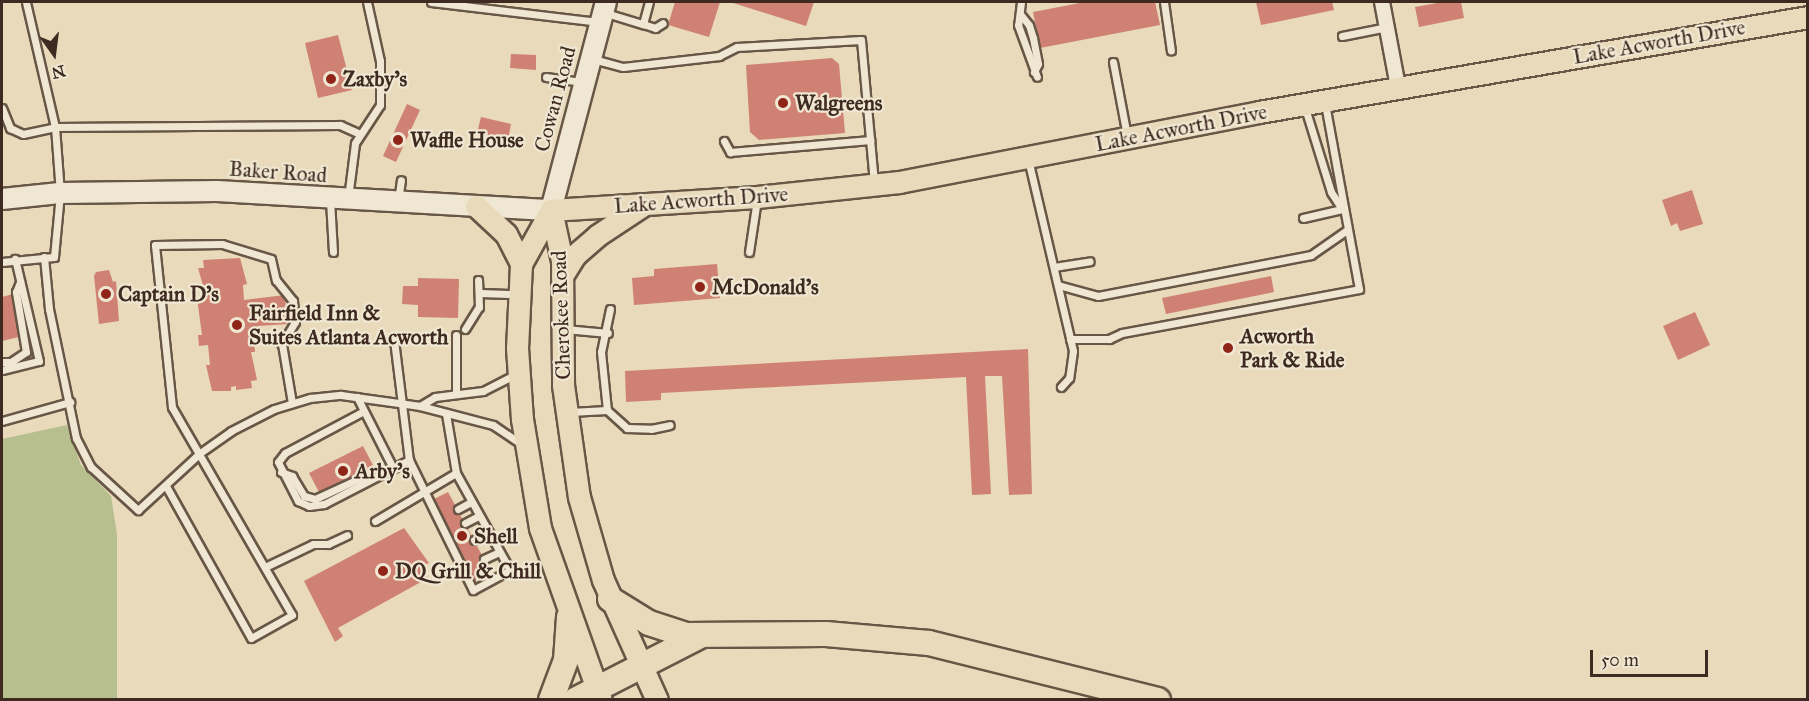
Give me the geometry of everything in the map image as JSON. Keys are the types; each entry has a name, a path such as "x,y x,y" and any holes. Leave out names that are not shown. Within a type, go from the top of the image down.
{"highway":[{"path":"610,599 649,623 700,636 826,634 929,643 1158,699"},
{"path":"551,699 566,660 568,617"},
{"path":"591,696 639,665 700,636"}],"main road":[{"name":"Cowan Road","path":"551,210 603,12"},
{"name":"Lake Acworth Drive","path":"551,210 757,197 874,185 1028,159 1398,87 1808,17"},
{"name":"Baker Road","path":"2,199 60,192 217,191 339,200 551,210"},
{"path":"562,276 575,255 598,235 644,204"},
{"path":"476,207 506,234 521,264"},
{"name":"Cherokee Road","path":"551,210 521,264 518,373 526,449 540,528 591,696"},
{"name":"Cherokee Road","path":"551,210 562,276 565,412 586,528 610,599 639,665 657,699"}],"street":[{"path":"1382,2 1398,87"}],"lane":[{"path":"2,262 54,256 60,192 55,127 27,2"},
{"path":"333,252 339,200 360,134 380,105 382,86 367,2"},
{"path":"431,2 603,12 655,28 663,23"},
{"path":"643,24 649,2"},
{"path":"1021,2 1018,25 1035,74"},
{"path":"1164,2 1171,51"},
{"path":"1342,36 1387,27"},
{"path":"590,58 623,68 718,56 737,47 861,40 874,185"},
{"path":"1113,62 1127,138"},
{"path":"546,77 583,82"},
{"path":"1070,339 1109,339 1122,333 1359,289 1342,209 1343,188 1325,102"},
{"path":"1303,105 1331,192 1342,209"},
{"path":"2,108 10,128 24,134 55,127 340,126 360,134"},
{"path":"724,141 730,152 870,140"},
{"path":"1028,159 1070,339 1069,378 1061,387"},
{"path":"398,203 401,180"},
{"path":"749,252 757,197"},
{"path":"1303,218 1342,209"},
{"path":"1058,285 1082,295 1109,294 1311,255 1347,230"},
{"path":"166,486 251,638 292,615 171,402 155,245 222,244 271,259 276,280 293,302 295,322 282,344 292,403"},
{"path":"44,257 49,309 76,438 91,467 111,488 138,510 200,453 248,422 292,403 341,395 420,406 493,425 526,449"},
{"path":"2,370 39,361 15,259"},
{"path":"1054,267 1090,261"},
{"path":"465,329 479,307 478,280"},
{"path":"2,362 11,362 26,352 15,292 20,282"},
{"path":"480,293 519,294"},
{"path":"610,309 608,333 601,352 607,410 627,428 651,429 670,425"},
{"path":"562,329 608,333"},
{"path":"456,335 456,393"},
{"path":"393,339 399,402 409,460 465,568 473,590 510,570 456,473 446,414"},
{"path":"420,406 435,397 483,391 518,373"},
{"path":"357,397 362,412 393,468"},
{"path":"2,421 70,402"},
{"path":"565,412 607,410"},
{"path":"362,412 285,453 278,462 281,472 298,501 309,506 324,504 409,460"},
{"path":"375,521 456,473"},
{"path":"458,509 471,502"},
{"path":"465,523 479,516"},
{"path":"474,540 489,534"},
{"path":"265,567 313,544 328,544 347,535"},
{"path":"484,559 499,552"}],"green space":[{"path":"67,425 81,465 111,496 117,534 117,699 2,699 2,439"}],"building":[{"path":"675,2 720,2 709,37 668,25"},
{"path":"730,2 814,2 806,26"},
{"path":"1085,2 1155,2 1160,25 1040,48 1033,12"},
{"path":"1256,2 1332,2 1334,10 1261,25"},
{"path":"1443,2 1461,2 1464,18 1419,27 1415,7"},
{"path":"338,35 352,90 318,98 305,43"},
{"path":"511,54 536,55 536,70 510,68"},
{"name":"Walgreens","path":"832,58 839,64 845,133 759,140 750,132 746,65"},
{"path":"407,104 420,110 396,162 383,156"},
{"path":"481,117 511,124 508,140 477,133"},
{"path":"1692,190 1703,224 1680,231 1677,223 1671,226 1662,200"},
{"name":"Fairfield Inn & Suites Atlanta Acworth","path":"240,258 247,284 243,285 244,300 285,295 287,324 258,326 262,339 254,340 255,352 251,352 257,380 251,381 252,388 236,390 236,386 231,387 231,391 212,391 206,365 210,365 208,345 199,346 198,335 202,335 197,298 206,296 198,268 204,268 203,260"},
{"path":"717,264 720,298 634,305 632,278 654,276 654,269"},
{"name":"Captain D's","path":"109,270 113,282 116,281 119,321 99,324 94,276 96,272"},
{"path":"1271,276 1274,292 1166,314 1162,298"},
{"path":"418,278 459,279 458,318 418,317 418,305 402,304 403,286 418,286"},
{"path":"13,294 23,336 2,341 2,297"},
{"path":"1695,312 1710,345 1678,360 1663,326"},
{"path":"1028,349 1032,494 1009,495 1002,376 985,376 991,494 972,495 966,377 661,393 661,400 626,402 625,371"},
{"path":"363,446 374,467 320,494 309,473"},
{"name":"Shell","path":"448,492 491,572 475,581 432,500"},
{"path":"404,528 429,563 421,567 428,578 338,628 343,636 335,642 304,581"}],"place":[{"name":"Zaxby's","path":"331,79"},
{"name":"Walgreens","path":"783,103"},
{"name":"Waffle House","path":"398,140"},
{"name":"McDonald's","path":"700,287"},
{"name":"Captain D's","path":"106,294"},
{"name":"Fairfield Inn & Suites Atlanta Acworth","path":"237,325"},
{"name":"Acworth Park & Ride","path":"1228,348"},
{"name":"Arby's","path":"343,471"},
{"name":"Shell","path":"462,536"},
{"name":"DQ Grill & Chill","path":"383,571"}]}
